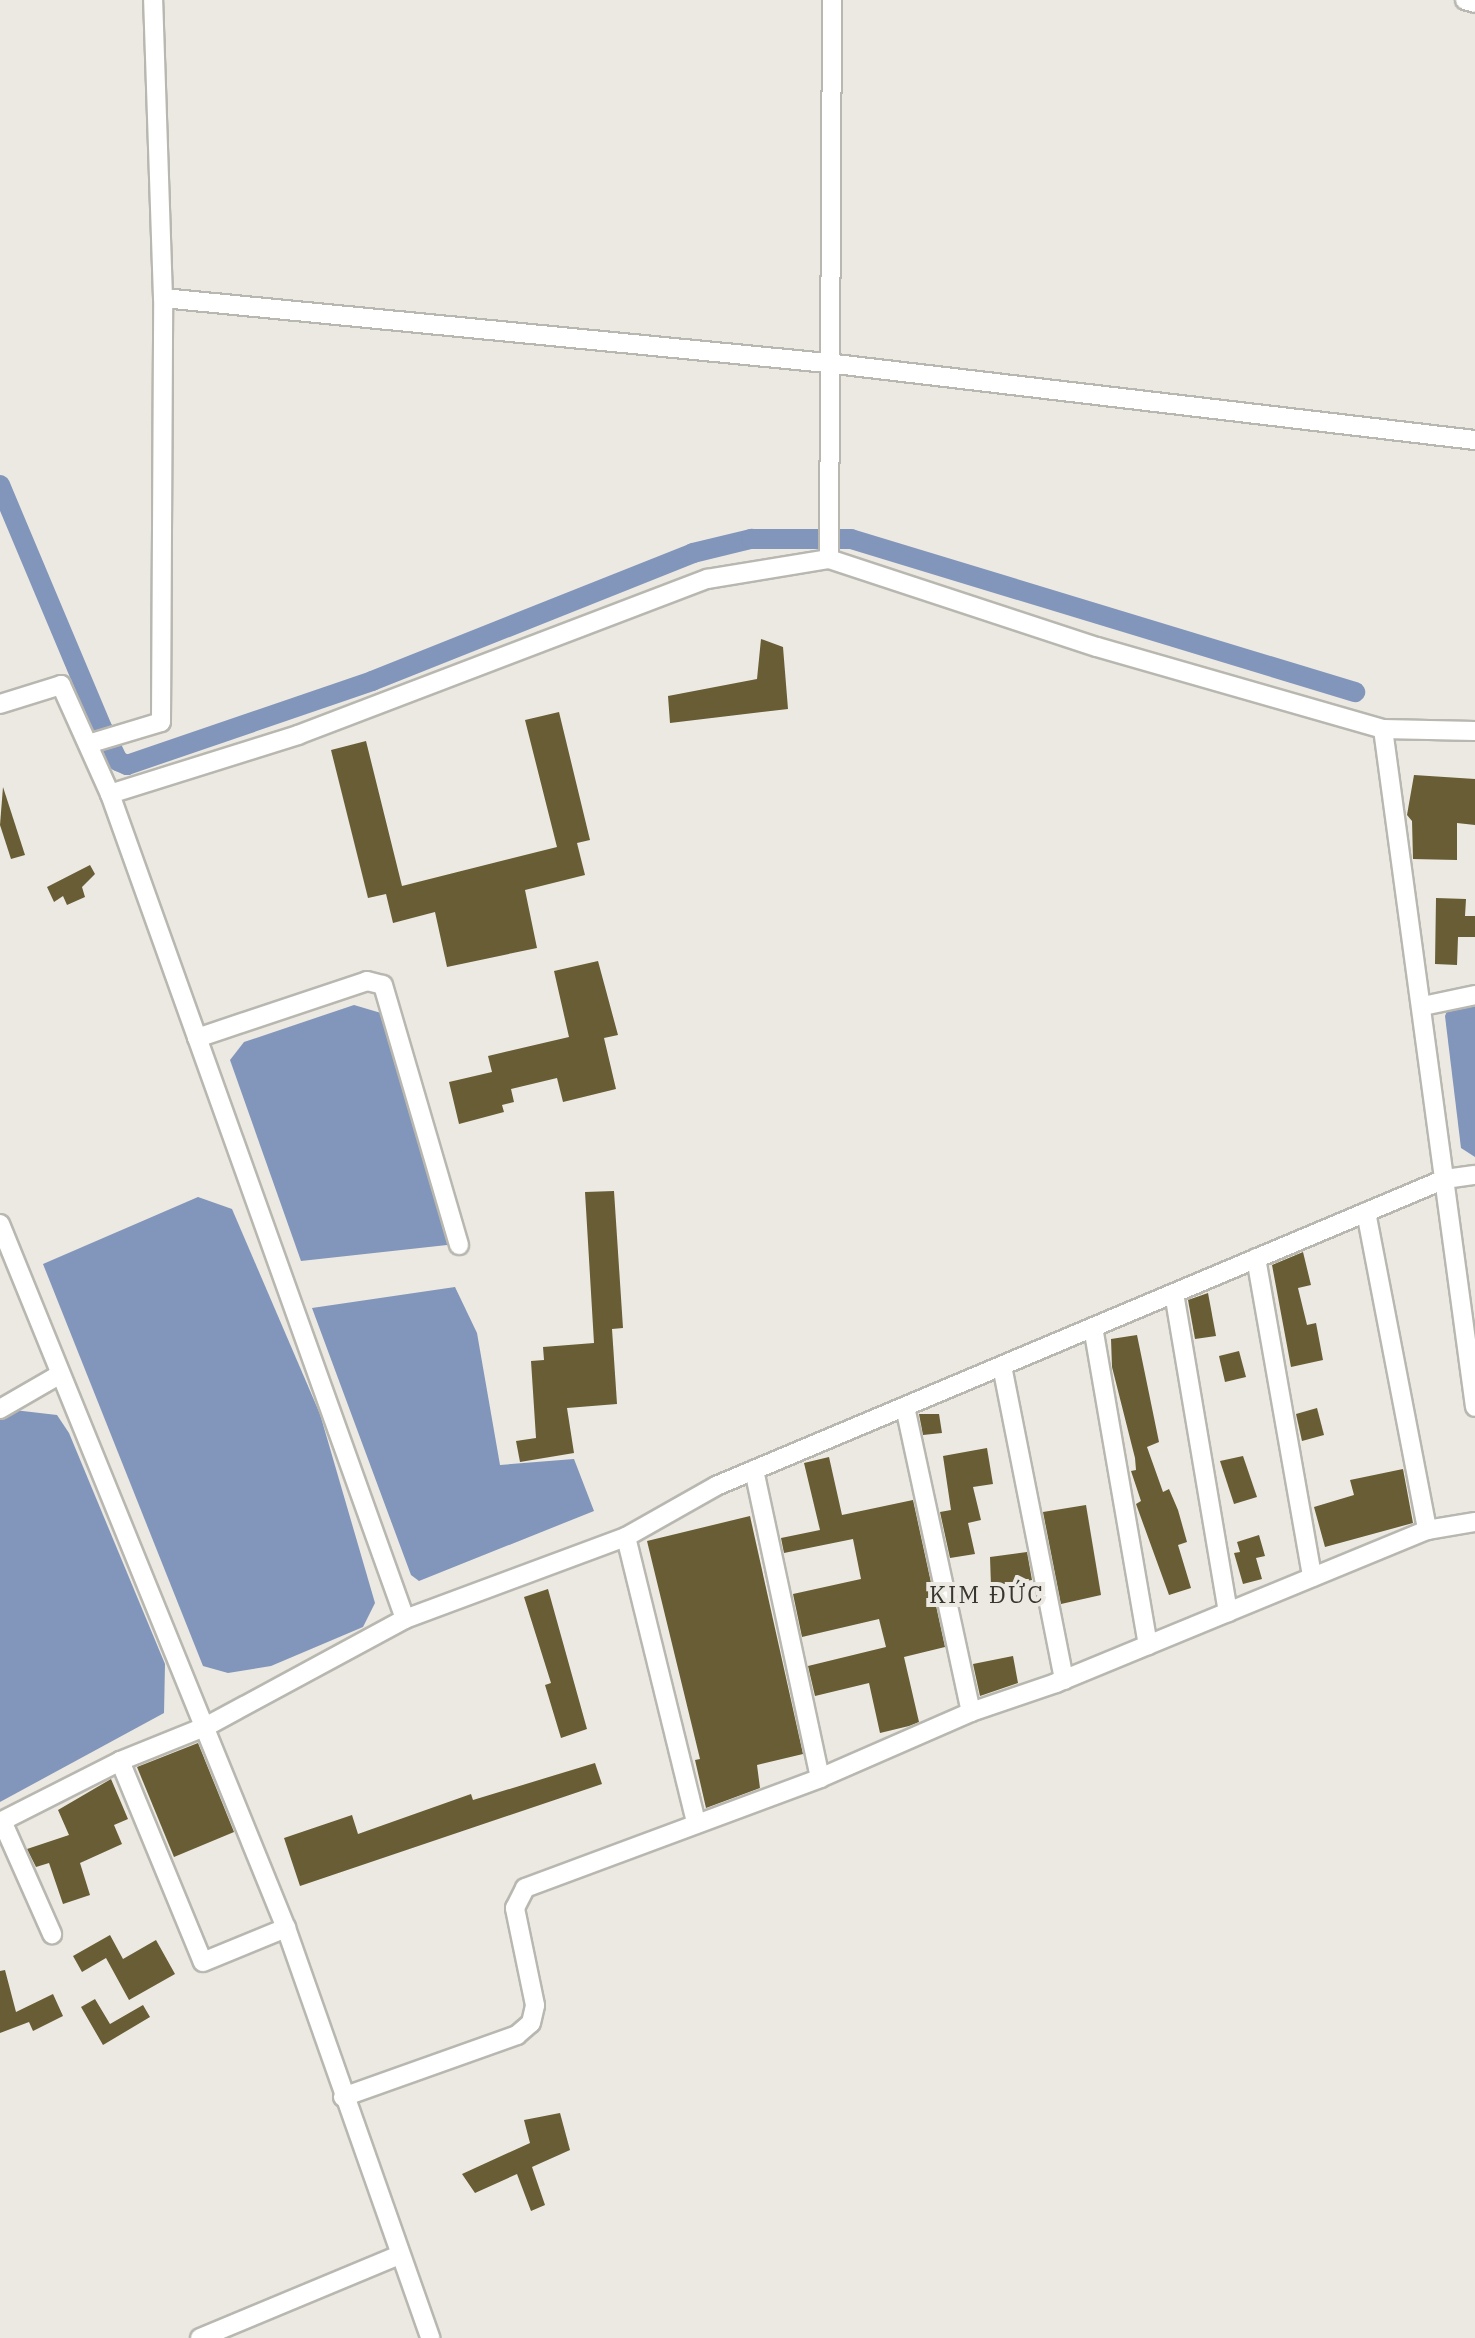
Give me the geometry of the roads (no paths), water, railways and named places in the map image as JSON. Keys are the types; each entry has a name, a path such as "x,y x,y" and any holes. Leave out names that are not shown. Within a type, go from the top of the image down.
{"street":[{"path":"92,744 161,722 163,298 153,0"},
{"path":"828,553 832,0"},
{"path":"1465,0 1475,3"},
{"path":"163,298 827,363 1475,440"},
{"path":"110,794 298,735 707,579 828,553 1097,647 1383,729 1475,731"},
{"path":"0,704 61,685 92,744 405,1619"},
{"path":"1383,729 1475,1407"},
{"path":"197,1038 367,981 383,985 459,1245"},
{"path":"1423,1006 1475,995"},
{"path":"52,1934 1,1822 120,1761 207,1726 405,1619 626,1537 754,1470 1445,1179 1475,1175"},
{"path":"1366,1212 1427,1530"},
{"path":"0,1224 59,1375 207,1726 286,1928 430,2338"},
{"path":"1256,1258 1312,1577"},
{"path":"1174,1293 1228,1612"},
{"path":"1093,1327 1148,1645"},
{"path":"1002,1366 1064,1680"},
{"path":"0,1409 59,1375"},
{"path":"905,1407 971,1712"},
{"path":"754,1470 820,1778"},
{"path":"343,2097 517,2035 531,2023 535,2005 516,1930 515,1908 525,1888 820,1778 971,1712 1064,1680 1427,1530 1475,1522"},
{"path":"626,1537 696,1822"},
{"path":"120,1761 203,1962 286,1928"},
{"path":"200,2338 399,2255"}],"water":[{"path":"1475,1002 1475,1157 1461,1148 1445,1016 1449,1006"},
{"path":"354,1005 381,1013 448,1226 447,1245 301,1261 230,1060 244,1042"},
{"path":"198,1197 232,1209 320,1414 375,1603 363,1627 271,1666 228,1673 203,1666 43,1264"},
{"path":"455,1287 477,1333 500,1465 574,1459 594,1511 419,1581 411,1575 312,1308"},
{"path":"14,1410 57,1415 69,1433 165,1664 164,1713 0,1802 0,1418"}],"waterway":[{"path":"0,485 102,728 118,761 127,765 372,681 693,553 751,539 851,539 1355,692"}],"district":[{"name":"KIM ĐỨC","path":"987,1595"}]}
